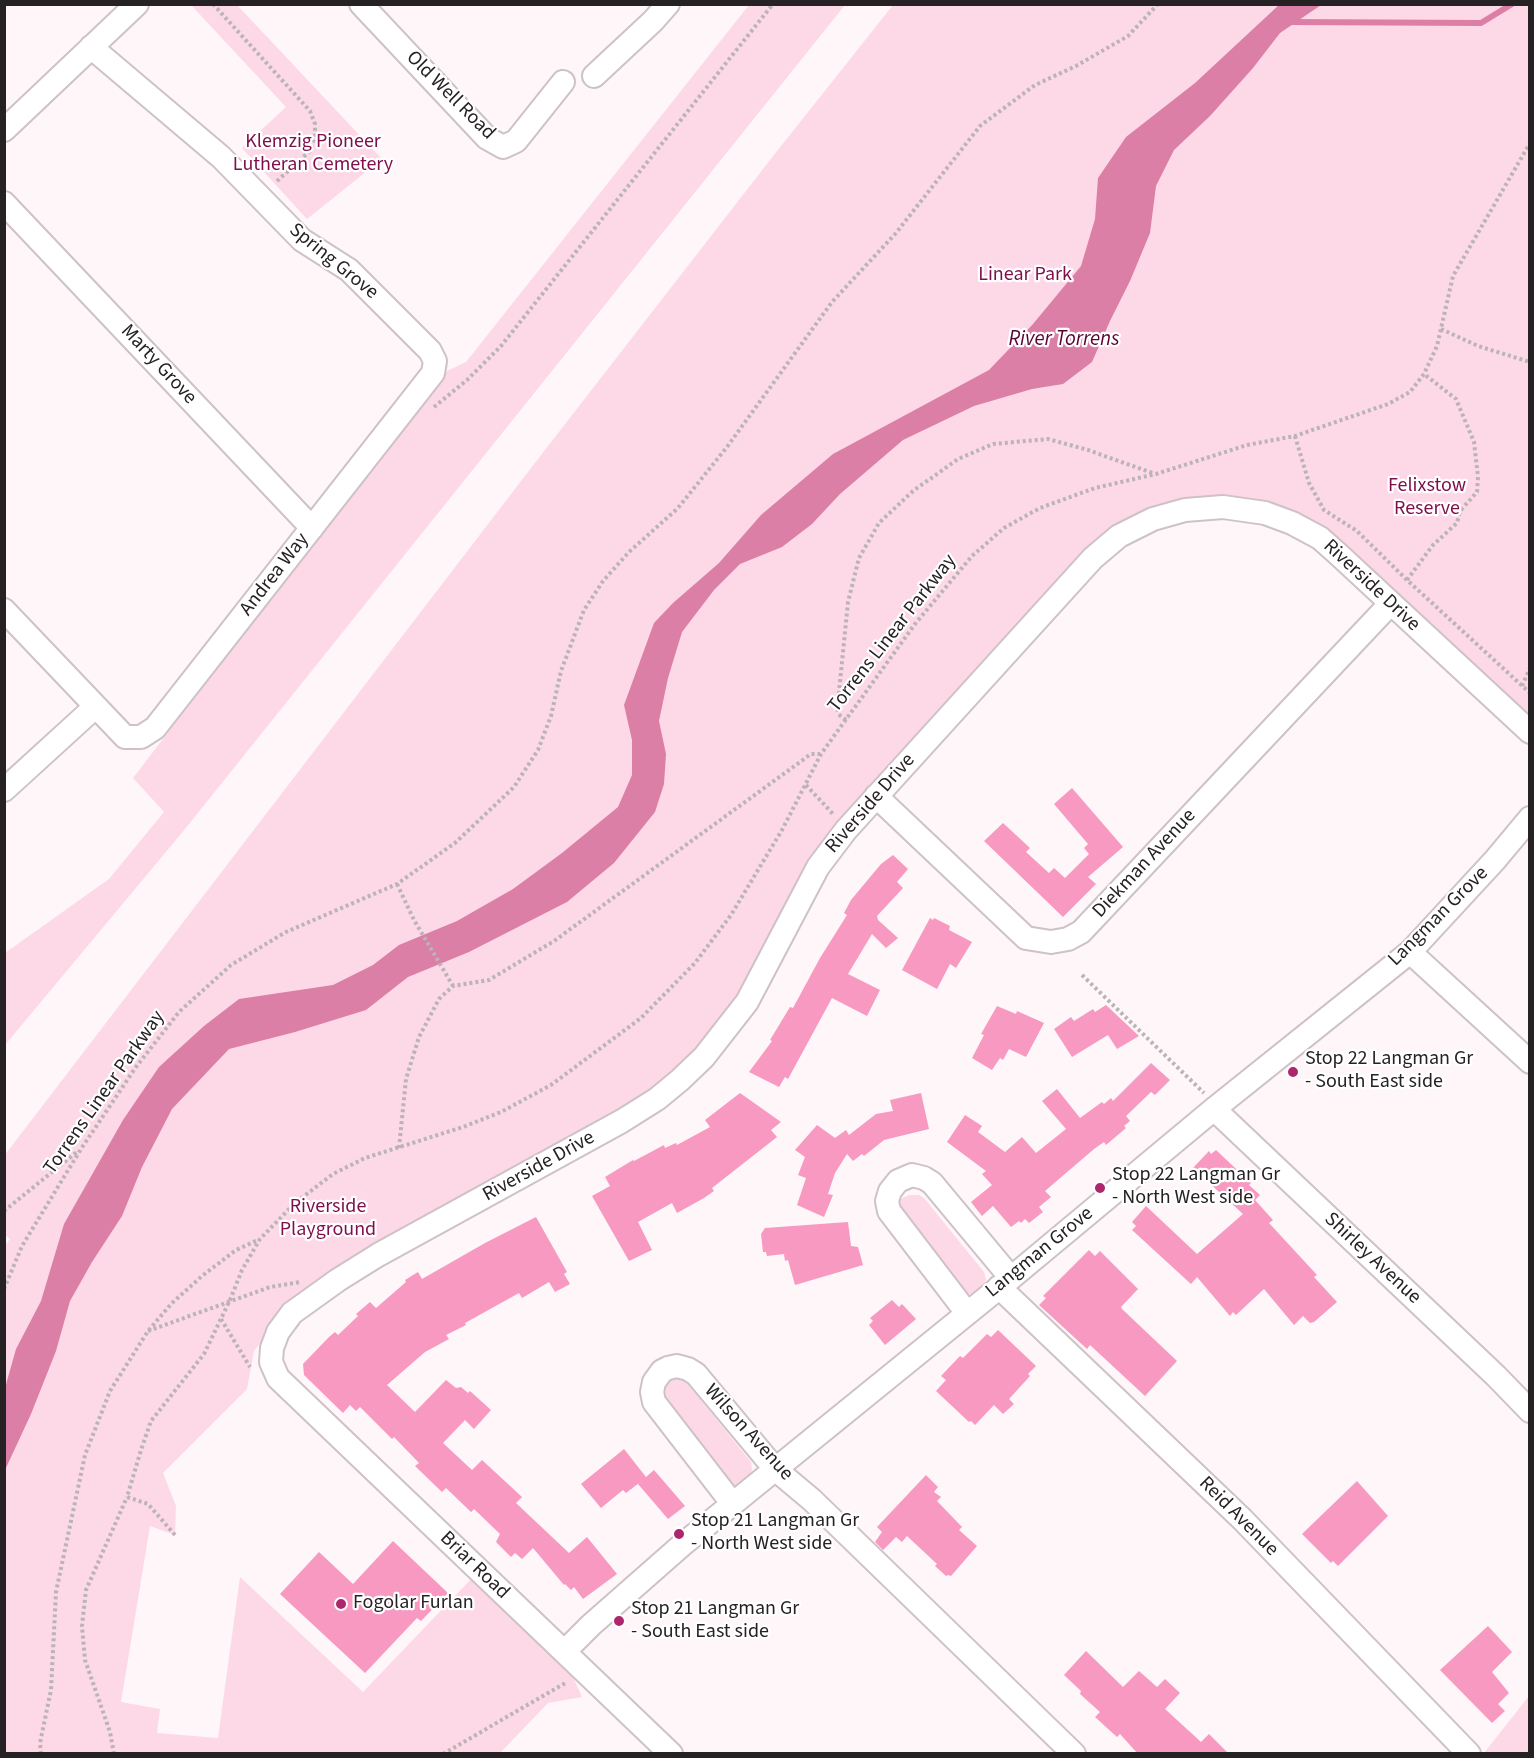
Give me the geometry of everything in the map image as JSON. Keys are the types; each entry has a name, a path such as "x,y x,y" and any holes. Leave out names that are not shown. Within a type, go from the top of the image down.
{"street":[{"path":"4,130 138,4"},
{"name":"Old Well Road","path":"361,4 487,138 503,147 516,141 563,82"},
{"path":"594,76 653,10"},
{"name":"Spring Grove","path":"91,47 221,157 302,240 349,270 430,351 435,361"},
{"name":"Marty Grove","path":"4,203 312,528"},
{"name":"Andrea Way","path":"4,610 125,737 141,737 155,728 312,528 433,373 435,361"},
{"name":"Riverside Drive","path":"278,1378 271,1362 272,1348 278,1332 292,1313 378,1255 622,1121 657,1099 704,1057 747,1002 818,867 846,830 1093,558 1119,536 1153,519 1185,510 1223,507 1265,513 1292,523 1320,538 1530,732"},
{"name":"Diekman Avenue","path":"876,796 1026,938 1052,942 1068,939 1081,932 1391,603"},
{"path":"4,790 95,706"},
{"name":"Langman Grove","path":"565,1651 591,1625 732,1503 1005,1283 1210,1102 1410,952 1496,860 1530,818"},
{"path":"1410,952 1530,1062"},
{"name":"Shirley Avenue","path":"1210,1102 1530,1411"},
{"name":"Reid Avenue","path":"967,1313 889,1211 887,1201 890,1191 898,1181 912,1175 932,1183 1005,1283 1242,1519 1470,1754"},
{"name":"Wilson Avenue","path":"732,1503 654,1401 652,1392 654,1382 662,1371 677,1366 696,1374 775,1469 812,1500 1074,1754"},
{"name":"Briar Road","path":"278,1378 565,1651 656,1749"}],"path":[{"path":"213,4 310,111 315,124 315,136 311,150 259,197"},
{"path":"430,410 467,380 501,346 773,4"},
{"name":"Torrens Linear Parkway","path":"4,1289 22,1246 81,1149 136,1067 179,1012 231,965 286,932 397,884 455,843 514,787 538,750 551,716 561,671 584,610 603,581 629,552 678,507 727,447 832,302 896,232 980,126 1035,85 1076,66 1128,36 1158,4"},
{"name":"Torrens Linear Parkway","path":"453,986 489,980 554,941 811,754 821,754 915,624 972,556 1004,528 1040,508 1095,488 1156,474 1247,445 1295,436 1388,404 1410,392 1424,374 1437,346 1453,276 1530,143"},
{"path":"1441,329 1478,346 1530,362"},
{"path":"1407,580 1433,545 1457,523 1460,511 1477,492 1478,477 1474,442 1456,399 1424,374"},
{"path":"1295,436 1309,483 1324,510 1357,531 1530,693"},
{"path":"846,720 838,714 837,702 848,602 859,558 879,523 913,491 958,459 993,444 1048,439 1088,450 1156,474"},
{"path":"1522,686 1530,668"},
{"path":"114,1754 110,1732 85,1660 82,1626 86,1590 127,1497 151,1421 204,1354 242,1270 260,1239 295,1203 333,1174 365,1158 492,1116 551,1085 641,1018 695,963 731,915 757,873 821,754"},
{"path":"806,785 846,830"},
{"path":"397,884 414,920 453,986 439,999 419,1037 406,1078 399,1148"},
{"path":"1082,975 1210,1102"},
{"path":"4,1211 81,1149"},
{"path":"41,1754 40,1743 51,1690 56,1592 85,1455 110,1391 148,1331 172,1303 236,1250 260,1239"},
{"path":"148,1331 270,1287 310,1281 325,1289"},
{"path":"221,1318 254,1373"},
{"path":"127,1497 148,1504 175,1534"},
{"path":"443,1754 586,1672"}],"green space":[{"name":"Klemzig Pioneer Lutheran Cemetery","path":"191,5 237,5 382,159 307,219 242,148 286,107"},
{"path":"749,5 845,5 185,829 5,1045 5,953 109,879 164,812 133,778 445,372 466,362"},
{"name":"Linear Park","path":"893,5 1529,5 1529,732 1320,538 1265,513 1139,522 854,810 730,1018 669,1082 281,1316 254,1351 247,1389 163,1473 176,1506 175,1535 150,1526 121,1702 160,1709 157,1733 218,1738 240,1577 363,1692 473,1577 568,1666 582,1697 548,1703 500,1753 5,1753 4,1247 10,1239 5,1235 4,1156 531,468"},
{"path":"919,1195 924,1198 984,1272 986,1280 976,1293 967,1294 959,1291 897,1206 902,1198"},
{"path":"681,1378 686,1382 751,1462 752,1470 749,1478 743,1484 734,1485 725,1481 659,1390 664,1381"},
{"path":"1529,1696 1529,1753 1484,1753"}],"water":[{"name":"River Torrens","path":"1280,4 1321,5 1280,33 1253,68 1210,116 1174,150 1156,186 1150,233 1092,362 1063,384 1032,389 974,406 903,440 840,494 812,524 782,547 740,564 714,590 682,632 668,678 659,721 666,754 664,784 655,812 614,863 567,902 469,952 408,977 366,1010 229,1049 172,1109 142,1167 122,1216 70,1301 56,1351 31,1414 5,1470 5,1388 16,1349 41,1301 64,1224 123,1120 159,1067 204,1026 239,999 333,985 373,965 399,945 457,921 513,889 618,807 632,775 632,740 624,705 654,623 673,603 719,563 761,515 833,454 989,370 1033,324 1081,266 1095,219 1098,178 1126,137 1195,83"}],"building":[{"path":"1072,788 1123,847 1088,877 1096,884 1063,917 984,841 1003,823 1030,848 1026,852 1049,873 1054,868 1065,878 1089,854 1084,848 1088,844 1054,804"},
{"path":"893,855 908,869 897,882 903,888 877,916 878,920 898,938 886,948 872,934 848,974 880,990 867,1016 832,998 788,1079 785,1077 779,1087 749,1072 772,1041 770,1040 790,1007 793,1008 847,915 844,913 851,900 881,864"},
{"path":"930,918 950,926 949,930 972,942 956,968 950,964 937,989 902,970"},
{"path":"1106,1005 1139,1036 1117,1049 1108,1035 1072,1057 1054,1029 1071,1017 1074,1021 1093,1009 1095,1012"},
{"path":"997,1006 1016,1014 1017,1011 1044,1023 1026,1057 1009,1049 1003,1060 1000,1058 992,1070 972,1058 984,1035 981,1034"},
{"path":"1151,1063 1170,1080 1155,1095 1151,1092 1126,1116 1130,1121 1124,1126 1126,1128 1106,1145 1104,1142 1094,1149 1045,1191 1051,1197 1039,1207 1043,1212 1029,1223 1025,1219 1011,1227 993,1206 982,1216 971,1202 992,1185 982,1174 986,1171 947,1142 965,1115 982,1126 978,1132 1005,1152 1022,1137 1036,1153 1066,1129 1042,1101 1057,1089 1080,1118 1102,1102 1104,1104 1111,1098 1113,1101"},
{"path":"740,1093 781,1122 771,1130 777,1137 712,1188 714,1191 704,1198 677,1213 672,1203 638,1222 652,1250 629,1261 592,1196 610,1186 605,1177 633,1160 664,1145 665,1148 676,1143 677,1145 710,1127 705,1120"},
{"path":"921,1093 929,1129 884,1140 864,1156 862,1154 853,1161 847,1154 835,1173 828,1194 833,1195 824,1217 797,1205 806,1178 798,1175 805,1157 795,1150 817,1125 835,1138 846,1130 849,1135 876,1114 893,1111 890,1100"},
{"path":"1216,1150 1251,1183 1249,1185 1260,1195 1255,1200 1273,1220 1269,1223 1317,1275 1314,1277 1337,1302 1314,1322 1310,1323 1303,1316 1294,1325 1264,1289 1236,1315 1233,1312 1230,1316 1197,1277 1191,1284 1132,1230 1136,1226 1132,1222 1146,1206 1197,1254 1243,1214 1193,1168 1209,1151 1211,1154"},
{"path":"536,1217 567,1272 564,1274 570,1284 555,1292 549,1282 522,1298 519,1293 446,1335 449,1339 425,1352 387,1385 415,1412 446,1380 456,1388 461,1387 468,1393 470,1391 491,1410 474,1429 465,1420 443,1443 472,1470 482,1460 522,1497 516,1503 569,1553 587,1537 617,1574 583,1599 574,1587 571,1590 564,1585 533,1548 522,1559 515,1553 511,1557 496,1542 500,1534 474,1509 471,1512 446,1488 442,1492 415,1466 419,1463 394,1437 392,1439 360,1407 356,1411 350,1405 343,1413 304,1375 303,1364 335,1332 338,1335 370,1302 376,1308 406,1282 405,1280 418,1272 422,1279"},
{"path":"848,1222 851,1246 858,1247 863,1265 795,1285 784,1254 767,1256 766,1252 763,1252 761,1234 765,1228"},
{"path":"1089,1250 1095,1256 1100,1251 1138,1289 1121,1307 1122,1309 1177,1361 1145,1396 1090,1345 1087,1349 1039,1305 1046,1298 1043,1296"},
{"path":"892,1300 899,1307 902,1304 916,1319 885,1345 869,1325 873,1321 870,1318"},
{"path":"998,1330 1036,1366 1009,1399 1014,1404 1003,1414 994,1405 975,1425 936,1391 946,1380 941,1376 960,1356 963,1358 987,1334 991,1337"},
{"path":"624,1449 646,1477 654,1470 685,1506 668,1519 638,1484 643,1480 626,1493 623,1490 601,1508 581,1484"},
{"path":"926,1475 938,1487 934,1492 941,1497 937,1501 962,1527 959,1530 977,1546 951,1576 946,1576 935,1566 937,1564 907,1536 902,1542 896,1537 883,1550 875,1542 882,1532 877,1527"},
{"path":"1357,1481 1388,1516 1338,1566 1333,1561 1331,1563 1302,1534"},
{"name":"Fogolar Furlan","path":"393,1541 448,1593 421,1621 417,1618 365,1673 280,1594 319,1552 353,1584"},
{"path":"1488,1626 1512,1652 1492,1672 1509,1693 1498,1704 1505,1711 1492,1723 1440,1670"},
{"path":"1086,1651 1123,1687 1139,1671 1157,1687 1165,1679 1180,1693 1165,1709 1201,1742 1209,1734 1229,1754 1138,1754 1120,1734 1117,1737 1095,1717 1100,1712 1064,1675"}],"waterway":[{"path":"1290,22 1481,23 1512,4"}],"place":[{"name":"Stop 22 Langman Gr - South East side","path":"1293,1072"},
{"name":"Stop 22 Langman Gr - North West side","path":"1100,1188"},
{"name":"Stop 21 Langman Gr - North West side","path":"679,1534"},
{"name":"Fogolar Furlan","path":"341,1604"},
{"name":"Stop 21 Langman Gr - South East side","path":"619,1621"}],"park label":[{"name":"Felixstow Reserve","path":"1427,498"},
{"name":"Riverside Playground","path":"328,1220"}]}
